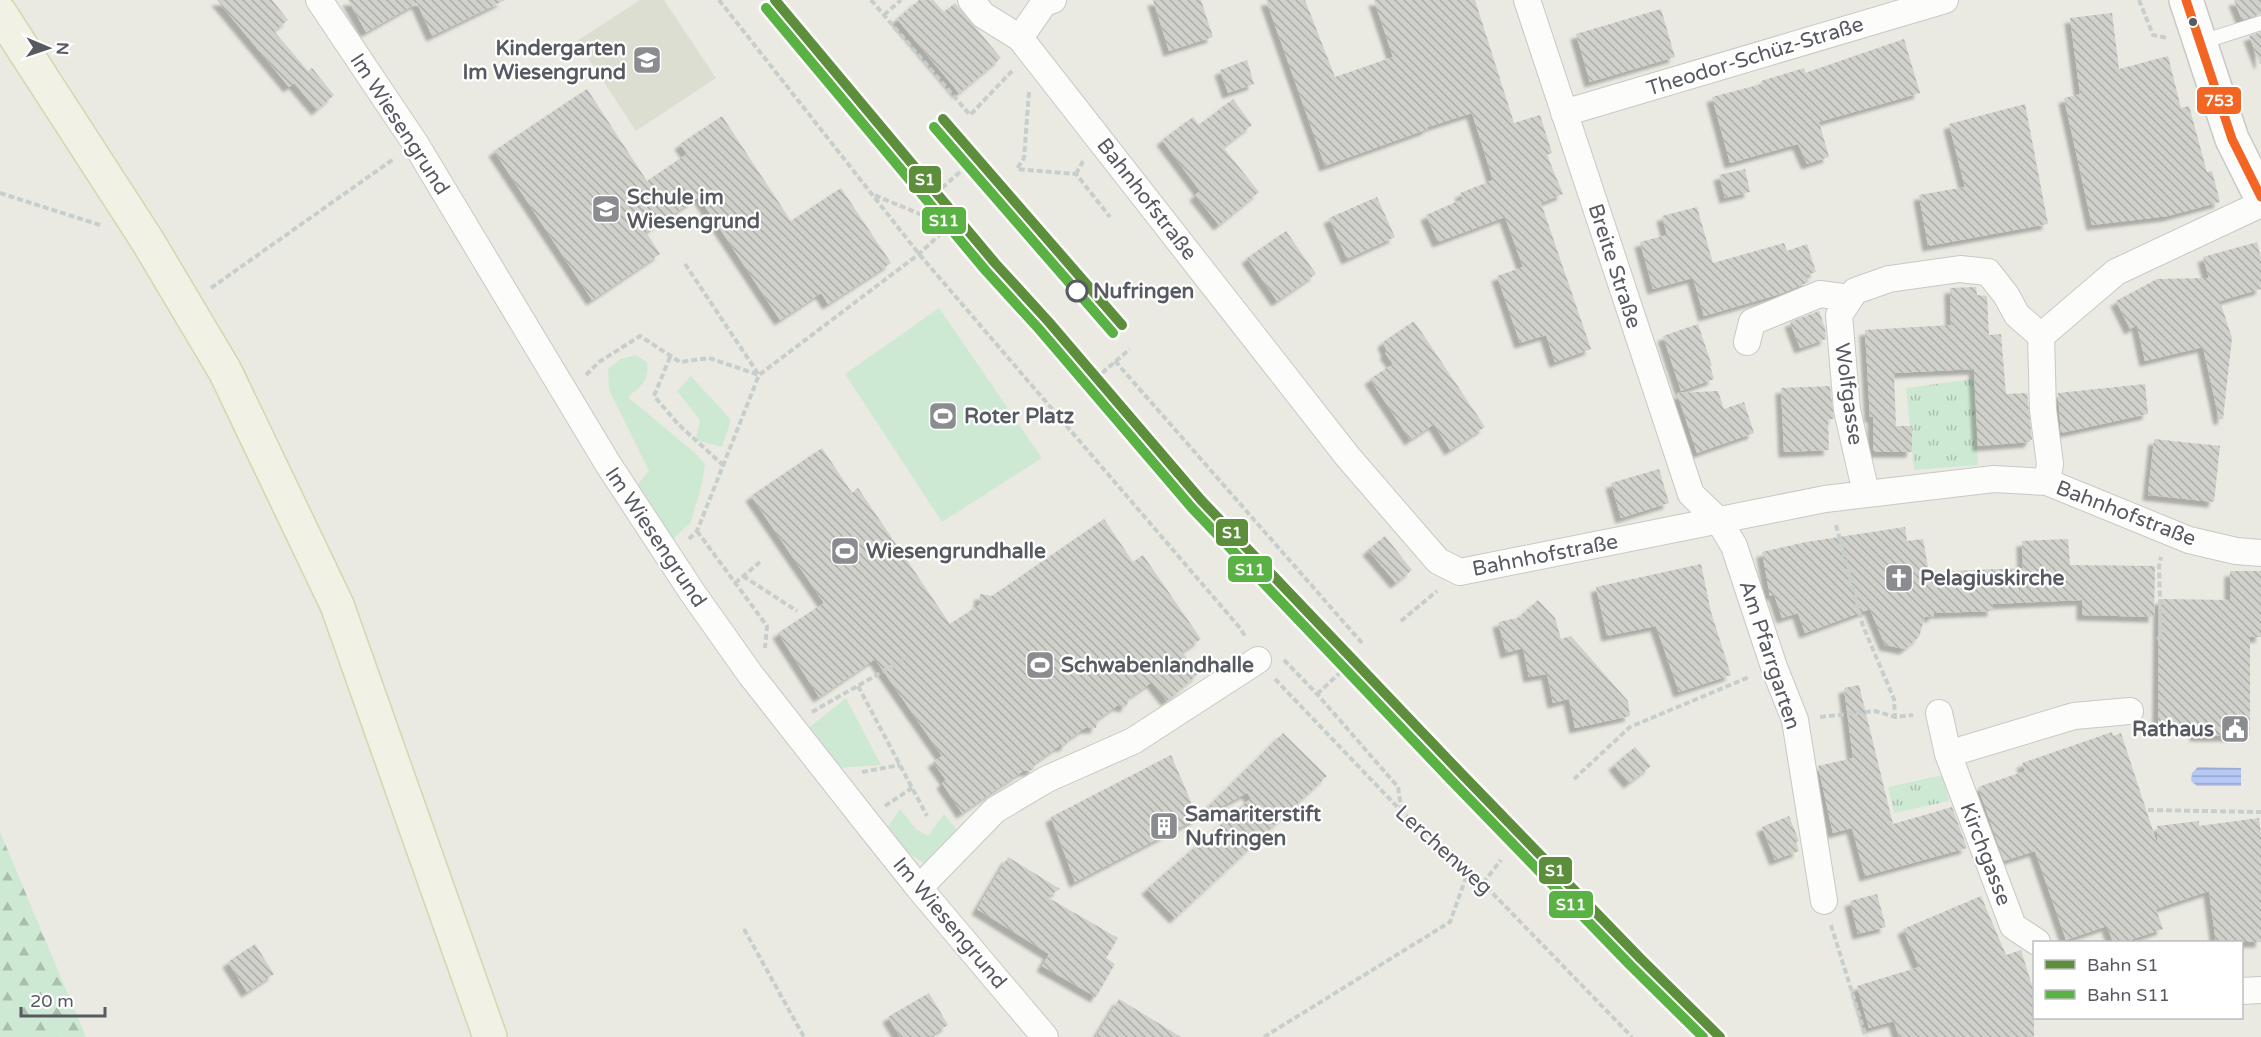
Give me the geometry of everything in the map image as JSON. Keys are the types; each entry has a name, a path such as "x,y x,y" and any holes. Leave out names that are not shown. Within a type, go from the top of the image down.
{"main road":[{"path":"0,13 147,240 225,371 251,424 337,605 490,1037"}],"street":[{"name":"Im Wiesengrund","path":"319,0 415,144 608,464 670,559 763,691 919,888 1045,1037"},
{"name":"Bahnhofstraße","path":"971,0 983,15 1025,45 1348,457 1438,561 1460,572 1825,500 1866,493 1994,480 2047,482 2167,533 2236,551 2261,553"},
{"path":"1025,45 1044,3 1053,0"},
{"name":"Breite Straße","path":"1527,0 1691,494 1719,521"},
{"name":"Theodor-Schüz-Straße","path":"1564,113 1945,0"},
{"path":"2186,0 2232,139 2261,197"},
{"path":"2041,336 2116,272 2261,204"},
{"path":"1747,342 1752,322 1820,294 1850,298 1855,291 1889,279 1960,268 1988,272 2006,295 2017,315 2041,336 2043,410 2050,464 2047,482"},
{"name":"Wolfgasse","path":"1850,298 1839,315 1847,410 1866,493"},
{"name":"Am Pfarrgarten","path":"1719,521 1734,546 1774,667 1795,720 1824,901"},
{"path":"919,888 995,810 1047,779 1133,741 1258,660"},
{"path":"1948,754 2074,716 2130,711"},
{"name":"Kirchgasse","path":"1939,713 1948,754 2013,926 2036,941"},
{"path":"2243,991 2261,990"}],"lane":[{"path":"2199,43 2261,23"}],"path":[{"path":"719,0 919,254 1240,628"},
{"path":"871,0 970,115 1025,45"},
{"path":"884,15 901,0"},
{"path":"1028,95 1024,158 1017,169 1076,174 1110,217"},
{"path":"211,288 415,144"},
{"path":"942,188 970,164"},
{"path":"0,193 102,225"},
{"path":"670,559 697,531 759,375 919,254 950,226 871,193"},
{"path":"685,264 759,375"},
{"path":"567,395 599,362 640,336 680,362 709,358 759,375"},
{"path":"1102,373 1130,349"},
{"path":"670,357 654,396 678,424 724,466"},
{"path":"1115,361 1362,643"},
{"path":"1825,500 1839,530 1863,626 1894,699 1895,717"},
{"path":"697,531 766,626 763,691"},
{"path":"2157,639 2161,637 2159,566 2167,533"},
{"path":"735,582 760,562"},
{"path":"1401,621 1460,572"},
{"path":"743,576 797,611"},
{"path":"790,724 908,657"},
{"name":"Lerchenweg","path":"1258,660 1402,813 1469,869 1632,1037"},
{"path":"1574,779 1630,727 1774,667"},
{"path":"1341,672 1317,694 1398,787 1402,813"},
{"path":"858,686 927,816"},
{"path":"1795,720 1875,711 1895,717 1939,713"},
{"path":"832,778 900,765"},
{"path":"2148,810 2261,812"},
{"path":"1483,883 1501,860"},
{"path":"1264,1037 1450,922 1469,869"},
{"path":"1824,901 1866,1037"},
{"path":"744,929 804,1037"}],"shaded area":[{"name":"Kindergarten Im Wiesengrund","path":"640,0 664,0 716,78 636,131 577,41"}],"green space":[{"name":"Roter Platz","path":"939,308 1042,458 942,522 845,374"},
{"path":"635,355 647,362 648,369 646,379 641,386 628,397 694,452 705,464 691,522 673,539 637,485 649,471 609,390 608,369 620,359"},
{"path":"691,376 731,420 722,447 696,440 700,420 677,391"},
{"path":"1973,379 1978,465 1914,470 1906,388"},
{"path":"846,698 881,765 836,768 806,730"},
{"path":"1943,775 1949,801 1894,813 1888,787"},
{"path":"900,809 916,829 928,836 944,814 957,830 935,858 924,863 907,852 888,827"},
{"path":"0,832 86,1037 0,1037"}],"water":[{"path":"2198,767 2241,768 2241,786 2197,786 2191,781 2192,773"}],"building":[{"path":"217,0 272,0 288,20 274,31 308,71 312,68 334,95 317,110 294,83 289,87"},
{"path":"348,0 505,0 432,36 417,3 366,32"},
{"path":"919,0 933,0 944,12 955,3 1001,58 959,93 897,19"},
{"path":"1153,0 1201,0 1213,37 1169,51"},
{"path":"1266,0 1305,0 1335,77 1393,57 1374,0 1475,0 1514,123 1540,115 1552,153 1547,155 1563,194 1541,203 1591,349 1555,362 1546,335 1520,343 1497,276 1523,267 1505,217 1438,242 1426,215 1463,199 1460,193 1493,180 1472,113 1325,166"},
{"path":"2234,0 2261,0 2261,14 2242,20"},
{"path":"1661,9 1675,57 1590,82 1576,34"},
{"path":"2112,13 2119,69 2168,56 2181,108 2189,106 2207,172 2212,171 2220,202 2168,216 2092,225 2064,98 2080,94 2070,18"},
{"path":"2261,32 2261,63 2260,64 2249,36"},
{"path":"1904,39 1920,93 1819,122 1829,157 1807,164 1798,144 1730,163 1712,97 1762,84 1761,81 1804,68 1805,73"},
{"path":"1247,60 1254,84 1228,93 1220,70"},
{"name":"Schule im Wiesengrund","path":"587,89 647,181 687,154 680,144 722,116 791,221 841,188 891,263 828,304 821,293 780,320 699,197 646,232 660,254 592,300 494,151"},
{"path":"1233,99 1252,125 1223,147 1259,192 1219,225 1195,195 1200,191 1162,140 1193,117 1199,125"},
{"path":"2025,104 2048,224 1928,246 1919,195 1965,187 1949,124"},
{"path":"1745,169 1750,192 1725,198 1719,175"},
{"path":"1377,197 1395,237 1347,259 1329,218"},
{"path":"1697,207 1713,263 1784,243 1787,251 1807,244 1816,272 1806,275 1809,282 1780,294 1704,316 1693,278 1653,289 1640,242 1667,235 1662,216"},
{"path":"1286,231 1316,274 1277,301 1247,258"},
{"path":"2257,242 2261,258 2261,289 2220,301 2232,338 2223,419 2219,419 2203,347 2145,361 2137,325 2130,329 2116,301 2157,279 2209,278 2203,257"},
{"path":"1976,287 1977,295 1987,296 1989,335 2001,334 2006,394 2027,393 2032,440 1978,446 1974,369 1894,373 1896,426 1912,426 1912,452 1873,452 1873,417 1870,417 1865,330 1951,325 1950,288"},
{"path":"1819,311 1826,339 1800,348 1790,322"},
{"path":"1414,321 1485,427 1450,450 1434,424 1410,440 1370,379 1393,364 1385,353 1387,352 1383,342"},
{"path":"1698,324 1714,379 1681,391 1663,336"},
{"path":"2145,384 2148,414 2061,433 2058,393"},
{"path":"1830,386 1834,419 1828,419 1829,450 1784,452 1781,388"},
{"path":"1718,391 1724,409 1744,402 1754,433 1697,453 1677,393"},
{"path":"2154,439 2220,446 2214,502 2148,495"},
{"name":"Schwabenlandhalle","path":"822,448 852,493 858,488 950,624 979,605 980,594 992,596 1104,519 1133,562 1143,555 1201,639 1182,652 1199,673 1167,701 1152,682 1130,697 1126,707 1118,705 1098,719 1096,728 1085,728 1069,739 1065,746 1059,746 1036,762 1033,770 1023,771 962,813 942,783 946,780 933,762 942,756 875,659 819,697 778,633 824,603 751,496"},
{"path":"1659,469 1669,503 1621,518 1611,483"},
{"path":"1905,527 1907,541 1923,539 1929,572 2023,568 2022,541 2068,539 2070,565 2155,566 2154,617 2082,615 2082,600 1992,604 1993,611 1934,613 1934,616 1925,617 1919,637 1905,649 1885,645 1870,609 1805,633 1798,613 1782,618 1774,594 1770,596 1762,552 1806,542"},
{"path":"1385,536 1412,570 1396,583 1368,550"},
{"path":"1701,564 1711,612 1731,675 1679,692 1656,626 1607,636 1596,587"},
{"name":"Rathaus","path":"2230,571 2261,571 2261,637 2250,637 2250,736 2195,736 2195,724 2158,724 2159,599 2230,600"},
{"path":"1538,600 1555,618 1561,639 1571,636 1628,701 1630,716 1575,728 1569,699 1553,703 1547,674 1529,677 1523,648 1506,653 1498,622 1518,618"},
{"path":"1859,685 1893,824 1952,807 1967,848 1865,876 1852,828 1833,833 1818,766 1853,758 1844,688"},
{"path":"2112,732 2113,736 2121,733 2157,843 2157,826 2199,821 2199,826 2259,818 2261,942 2216,941 2209,891 2156,909 2163,929 2127,941 2113,941 2107,926 2066,940 2035,851 2004,861 1978,787 2025,771 2022,763"},
{"path":"1283,733 1327,776 1175,918 1147,889 1251,798 1247,793 1209,813 1206,809"},
{"path":"1635,747 1651,766 1629,783 1614,765"},
{"path":"1171,755 1198,818 1075,882 1051,817"},
{"path":"1789,816 1799,841 1796,842 1799,851 1775,860 1762,827"},
{"path":"1008,857 1060,889 1047,897 1118,938 1106,958 1115,964 1096,997 1042,966 1049,954 977,909"},
{"path":"1877,894 1886,927 1858,934 1850,901"},
{"path":"1981,896 2006,955 2021,950 2033,989 2034,1037 1899,1037 1894,1021 1869,1028 1857,986 1919,967 1903,929"},
{"path":"255,944 274,974 247,992 228,962"},
{"path":"929,993 948,1025 929,1037 900,1037 888,1017"},
{"path":"1119,999 1181,1037 1096,1037"}],"rail line":[{"name":"S1","path":"775,0 995,263 1048,321 1201,500 1457,769 1720,1037"},
{"name":"S11","path":"766,8 986,271 1039,329 1192,508 1448,777 1703,1037"},
{"name":"S1","path":"943,119 1122,325"},
{"name":"S11","path":"934,127 1113,333"}],"transit line":[{"name":"753","path":"2186,0 2232,139 2261,197"}],"place":[{"name":"Kindergarten Im Wiesengrund","path":"647,60"},
{"name":"Schule im Wiesengrund","path":"606,209"},
{"name":"Nufringen","path":"1077,291"},
{"name":"Roter Platz","path":"943,416"},
{"name":"Wiesengrundhalle","path":"845,551"},
{"name":"Pelagiuskirche","path":"1899,578"},
{"name":"Schwabenlandhalle","path":"1040,665"},
{"name":"Rathaus","path":"2235,729"},
{"name":"Samariterstift Nufringen","path":"1164,826"}]}
